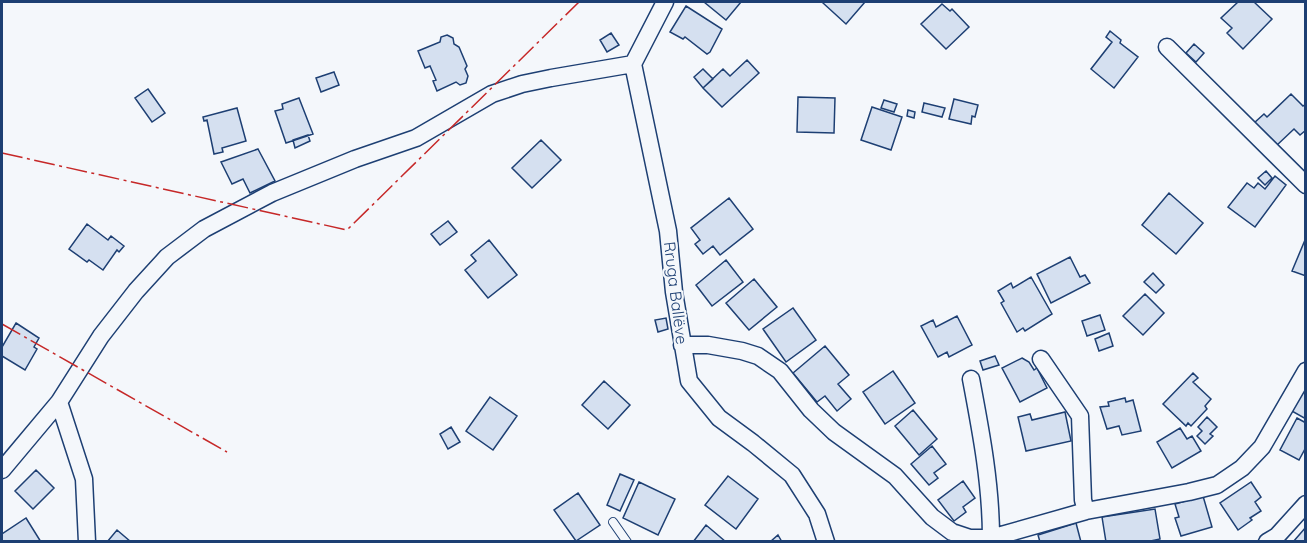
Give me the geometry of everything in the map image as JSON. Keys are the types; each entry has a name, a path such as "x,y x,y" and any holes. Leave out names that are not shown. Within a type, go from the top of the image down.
{"street":[{"path":"2,470 59,402 101,336 136,291 167,257 204,229 272,193 354,159 416,138 492,94 522,84 633,64 665,2"},
{"path":"1167,47 1305,185"},
{"name":"Rruga Ballëve","path":"633,64 668,231 682,345 689,381 718,418 792,475 817,514 826,542"},
{"path":"682,345 726,347 758,357 780,371 812,410 834,432 895,476 932,517 952,532 970,538 991,538 1086,511 1206,489 1229,478 1262,447 1305,371"},
{"path":"1041,359 1080,416 1083,500 1086,511"},
{"path":"970,379 986,459 991,538"},
{"path":"59,402 84,479 87,542"},
{"path":"1267,542 1277,536 1305,504"}],"lane":[{"path":"613,522 627,542"}],"building":[{"path":"704,2 741,2 726,20"},
{"path":"865,2 846,24 823,3"},
{"path":"1238,2 1254,2 1272,19 1243,49 1227,33 1232,28 1221,18"},
{"path":"942,4 950,11 952,9 969,27 946,49 921,24"},
{"path":"686,6 722,29 707,54 685,37 683,39 670,32"},
{"path":"1110,31 1121,40 1120,43 1138,57 1114,88 1091,69 1112,42 1106,37"},
{"path":"611,33 619,45 607,52 600,40"},
{"path":"447,35 453,38 454,44 459,47 467,66 465,69 468,76 466,83 460,85 456,82 437,91 433,81 436,80 430,66 425,68 418,51 440,42 441,37"},
{"path":"1194,44 1204,53 1196,62 1186,53"},
{"path":"747,60 759,73 722,107 703,88 723,69 730,76"},
{"path":"703,69 713,79 703,88 694,77"},
{"path":"334,72 339,85 321,92 316,78"},
{"path":"148,89 165,113 152,122 135,98"},
{"path":"1291,94 1303,106 1306,104 1306,130 1300,135 1294,129 1276,146 1254,123 1264,114 1267,117"},
{"path":"798,97 835,98 834,133 797,132"},
{"path":"299,98 313,134 286,143 275,111 283,109 282,104"},
{"path":"954,99 978,105 975,117 972,116 971,124 949,119"},
{"path":"884,100 897,104 894,112 881,108"},
{"path":"924,103 945,108 942,117 922,112"},
{"path":"872,107 902,117 891,150 861,140"},
{"path":"237,108 246,141 222,148 223,152 214,154 207,120 204,121 203,117"},
{"path":"908,110 915,112 914,118 907,116"},
{"path":"308,135 310,141 295,148 293,140"},
{"path":"541,140 561,160 532,188 512,168"},
{"path":"258,149 275,181 250,193 243,179 232,184 221,162"},
{"path":"1266,171 1272,178 1265,185 1258,178"},
{"path":"1275,176 1286,185 1255,227 1228,207 1247,183 1254,188 1258,183 1265,189"},
{"path":"1169,193 1203,223 1176,254 1142,225"},
{"path":"729,198 753,229 720,255 713,246 703,254 695,244 700,240 691,228"},
{"path":"448,221 457,232 440,245 431,234"},
{"path":"87,224 108,240 111,236 124,246 119,252 117,250 103,270 69,249"},
{"path":"489,240 517,275 488,298 465,270 476,261 471,255"},
{"path":"1306,240 1306,276 1292,271"},
{"path":"1070,257 1080,277 1085,275 1090,283 1051,303 1037,274"},
{"path":"726,260 743,282 712,306 696,285"},
{"path":"1153,273 1164,285 1156,293 1144,282"},
{"path":"1031,277 1052,314 1025,331 1023,328 1017,332 1001,303 1004,301 998,291 1011,283 1013,288"},
{"path":"754,279 777,307 749,330 726,303"},
{"path":"1145,294 1164,313 1143,335 1123,316"},
{"path":"793,308 816,340 786,362 763,329"},
{"path":"1100,315 1105,330 1087,336 1082,321"},
{"path":"957,316 972,345 949,357 947,352 938,357 921,326 933,320 936,327"},
{"path":"666,318 668,329 658,332 655,320"},
{"path":"16,323 39,338 34,347 37,349 25,370 2,356 2,347"},
{"path":"1109,333 1113,346 1099,351 1095,339"},
{"path":"825,346 849,375 838,384 851,399 837,411 825,396 817,402 793,373"},
{"path":"995,356 999,365 983,370 980,361"},
{"path":"1022,358 1029,362 1034,370 1037,368 1047,388 1020,402 1002,368"},
{"path":"893,371 915,403 885,424 863,392"},
{"path":"1193,373 1198,378 1193,382 1211,399 1205,406 1207,409 1191,426 1188,423 1186,426 1163,404"},
{"path":"604,381 630,405 608,429 582,405"},
{"path":"1306,383 1306,419 1290,410"},
{"path":"490,397 517,416 493,450 466,431"},
{"path":"1125,398 1126,402 1133,400 1141,431 1122,435 1119,426 1107,429 1100,407 1109,406 1108,402"},
{"path":"913,410 937,439 919,455 895,426"},
{"path":"1065,412 1071,441 1026,451 1018,417 1030,414 1032,420"},
{"path":"1207,417 1217,427 1210,434 1213,436 1205,444 1197,436 1202,431 1198,427"},
{"path":"1297,418 1306,423 1306,447 1299,460 1280,450"},
{"path":"451,427 460,442 448,449 440,434"},
{"path":"1180,428 1187,439 1192,436 1201,451 1172,468 1157,442"},
{"path":"932,446 946,464 934,473 938,478 929,485 911,464"},
{"path":"36,470 54,488 33,509 15,491"},
{"path":"620,474 634,480 620,511 607,505"},
{"path":"728,476 758,499 736,529 705,505"},
{"path":"963,481 975,498 963,507 966,512 954,521 938,500"},
{"path":"639,482 675,499 658,535 623,518"},
{"path":"1251,482 1261,497 1255,502 1261,511 1238,530 1220,503"},
{"path":"578,493 600,525 576,541 554,510"},
{"path":"1203,496 1212,527 1181,536 1175,518 1179,517 1175,504"},
{"path":"1155,509 1160,539 1146,542 1106,542 1102,517"},
{"path":"26,518 41,542 2,542 2,534"},
{"path":"1076,523 1081,542 1040,542 1038,535"},
{"path":"706,525 726,542 693,542"},
{"path":"1306,527 1306,542 1293,542"},
{"path":"117,530 131,542 107,542"},
{"path":"778,535 782,542 770,542"}],"power":[{"path":"2,153 347,230 579,2"},
{"path":"2,324 227,452"}]}
